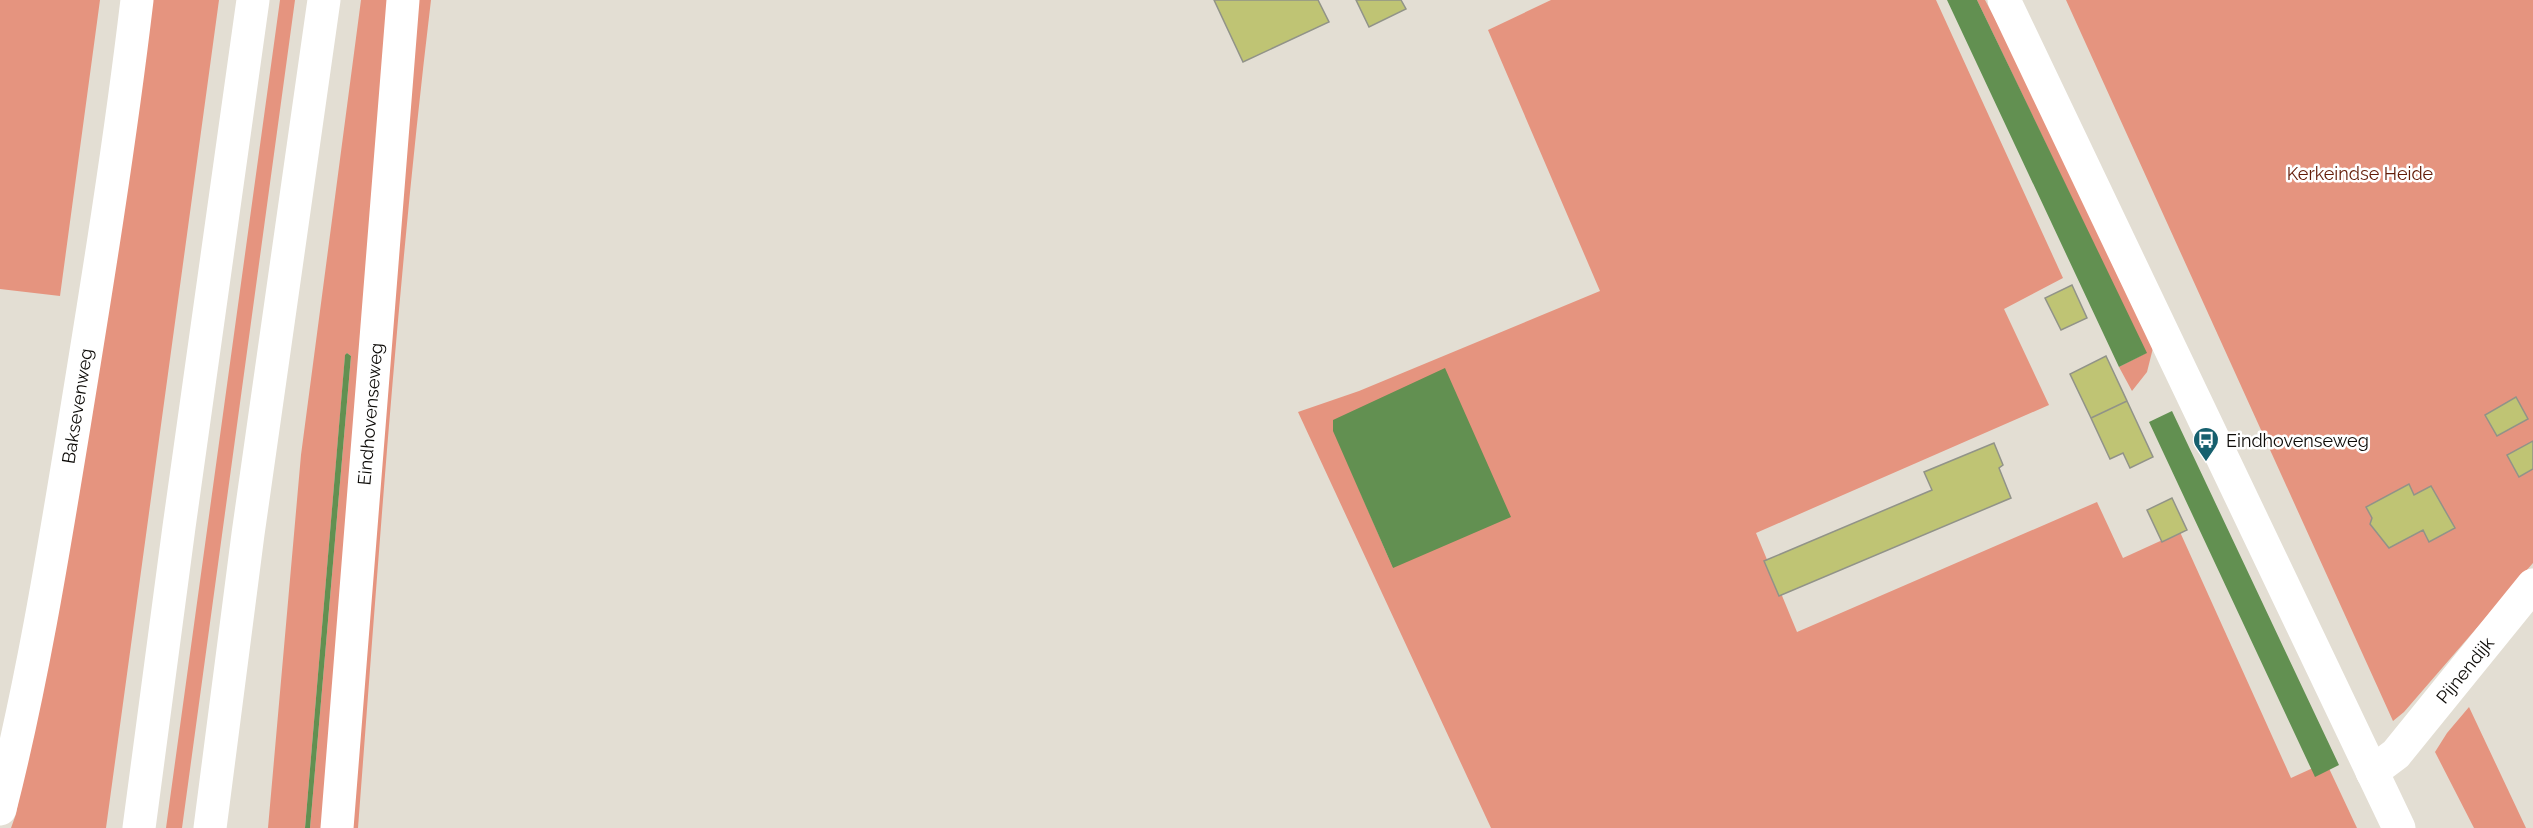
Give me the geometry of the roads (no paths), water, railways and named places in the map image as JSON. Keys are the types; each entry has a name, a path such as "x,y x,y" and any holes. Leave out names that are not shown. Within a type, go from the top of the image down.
{"main road":[{"name":"Baksevenweg","path":"0,809 30,674 64,488 98,276 137,0"},
{"path":"139,828 253,0"},
{"path":"210,828 248,534 324,0"},
{"name":"Eindhovenseweg","path":"337,828 403,0"},
{"path":"2004,0 2384,763 2399,828"},
{"name":"Pijnendijk","path":"2384,763 2533,585"}],"place":[{"name":"Eindhovenseweg","path":"2206,463"}],"park label":[{"name":"Kerkeindse Heide","path":"2360,173"}]}
